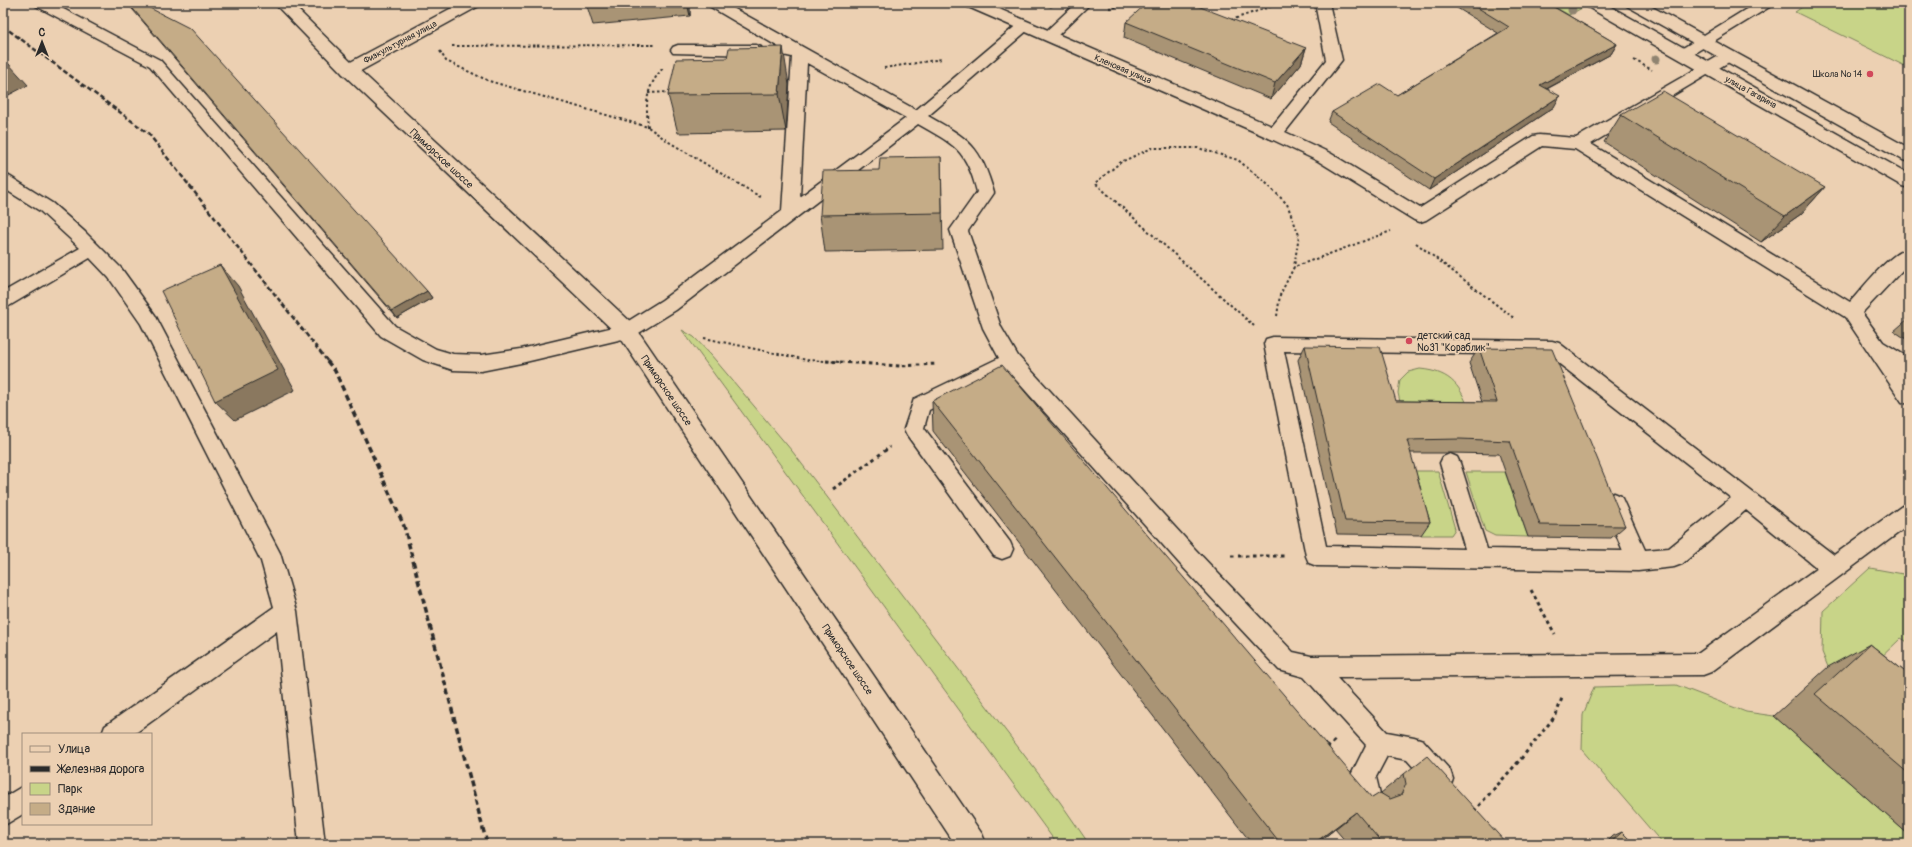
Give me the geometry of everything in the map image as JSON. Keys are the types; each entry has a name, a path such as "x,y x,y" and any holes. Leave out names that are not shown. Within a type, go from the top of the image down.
{"main road":[{"name":"Приморское шоссе","path":"282,3 348,70 627,331 972,844"},
{"name":"Физкультурная улица","path":"348,70 473,3"},
{"name":"Кленовая улица","path":"972,3 1275,134"},
{"name":"улица Гагарина","path":"1592,3 1909,182"},
{"path":"1633,3 1909,156"}],"lane":[{"path":"41,3 155,63 388,331 406,343 430,355 453,362 481,363 521,356 627,331 669,305 917,117 1024,26"},
{"path":"714,3 800,54 951,136 969,151 980,171 986,193 959,230 992,328 1011,360 1187,556 1287,662 1311,667 1703,664 1909,513"},
{"path":"1049,36 1084,3"},
{"path":"1322,3 1334,60 1275,134 1324,157 1420,216 1539,140 1578,144 1852,312 1909,396"},
{"path":"1683,54 1766,3"},
{"path":"678,50 773,50 800,54"},
{"path":"790,214 800,54"},
{"path":"1578,144 1729,56"},
{"path":"3,180 46,208 79,236 115,273 148,320 272,560 286,611 312,844"},
{"path":"3,301 92,249"},
{"path":"1852,312 1897,263 1909,254"},
{"path":"1746,498 1674,557 1638,561 1317,556 1273,344 1552,348 1746,498 1834,568"},
{"path":"1876,347 1909,368"},
{"path":"1552,348 1567,384"},
{"path":"1002,549 914,429 921,405 1011,360"},
{"path":"1450,463 1479,559"},
{"path":"1608,488 1638,561"},
{"path":"115,733 286,611"},
{"path":"1311,667 1381,743 1414,749 1472,813"},
{"path":"1369,802 1363,775 1381,743"},
{"path":"3,813 22,800"}],"path":[{"path":"1230,20 1281,3"},
{"path":"396,44 437,46 446,61 489,82 648,127 669,142 790,214"},
{"path":"452,46 658,45 678,50 652,80 646,99 648,127"},
{"path":"882,68 949,58"},
{"path":"648,93 677,92"},
{"path":"1152,148 1198,148 1238,160 1266,183 1287,204 1299,235 1294,267 1280,295 1273,344 1095,183 1121,162 1152,148"},
{"path":"1294,267 1398,228 1420,216"},
{"path":"1398,228 1552,348"},
{"path":"704,338 807,360 900,366 940,364"},
{"path":"833,489 914,429"},
{"path":"1472,813 1520,760 1556,715 1572,664 1514,559"}],"green space":[{"path":"1548,3 1573,3 1582,8 1569,15"},
{"path":"1808,3 1909,3 1909,68 1795,12"},
{"path":"682,330 694,337 711,355 792,451 1060,802 1089,844 1057,844"},
{"path":"1420,369 1440,374 1454,383 1464,397 1471,416 1403,415 1398,393 1400,380 1408,372"},
{"path":"1403,471 1438,471 1455,529 1451,535 1421,535"},
{"path":"1466,472 1505,472 1528,537 1495,536 1485,531"},
{"path":"1870,568 1909,575 1909,643 1901,638 1870,668 1828,667 1822,652 1823,611"},
{"path":"1676,685 1746,712 1774,716 1909,835 1909,844 1663,844 1582,750 1583,715 1594,687"}],"building":[{"path":"128,3 140,3 191,29 427,291 392,311"},
{"path":"1147,3 1190,3 1306,48 1275,83 1126,22"},
{"path":"1470,3 1547,3 1617,44 1540,85 1560,96 1434,179 1332,112 1380,84 1397,95 1509,27"},
{"path":"783,47 779,94 668,95 676,59 727,58 729,48"},
{"path":"3,59 8,63 3,66"},
{"path":"1663,91 1825,187 1785,216 1621,115"},
{"path":"941,157 942,213 820,215 823,171 879,170 880,158"},
{"path":"220,265 278,370 215,401 161,291"},
{"path":"1305,346 1380,347 1396,401 1497,402 1479,348 1552,349 1625,526 1540,525 1510,441 1460,439 1407,440 1430,522 1345,521"},
{"path":"1002,365 1372,798 1380,793 1390,799 1401,795 1406,784 1404,774 1427,756 1507,844 1383,844 1356,812 1313,844 1281,844 932,401"},
{"path":"1870,644 1909,675 1909,774 1815,694"},
{"path":"1622,832 1634,844 1609,844"}],"railway":[{"path":"3,26 148,133 328,362"},
{"path":"327,361 335,371 404,526 487,844"}],"place":[{"name":"Школа № 14","path":"1870,74"},
{"name":"детский сад №31 \"Кораблик\"","path":"1409,341"}]}
